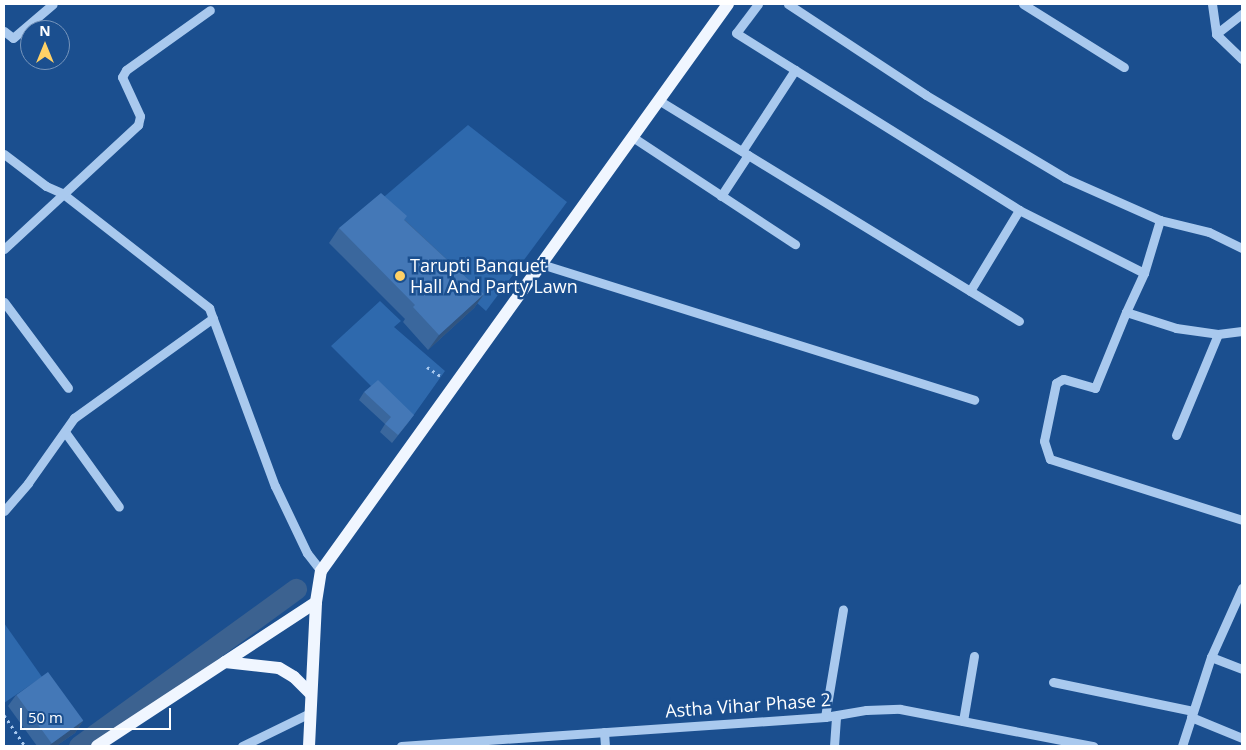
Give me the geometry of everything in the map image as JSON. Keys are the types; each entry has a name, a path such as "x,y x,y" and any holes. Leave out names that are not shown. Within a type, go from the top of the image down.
{"main road":[{"path":"308,746 316,602 322,571 528,282 634,138 728,4"},
{"path":"97,746 316,602"},
{"path":"225,662 278,668 294,678 311,694"}],"street":[{"path":"4,31 12,38 53,4"},
{"path":"758,4 736,33 1019,210 1144,272"},
{"path":"788,4 926,95 1065,178 1160,220 1210,232 1242,248"},
{"path":"1023,4 1124,67"},
{"path":"1212,4 1216,34 1242,59"},
{"path":"4,249 62,193 138,125 140,116 122,77 126,70 210,10"},
{"path":"1216,34 1242,14"},
{"path":"721,196 796,70"},
{"path":"660,101 1019,320"},
{"path":"634,138 795,244"},
{"path":"4,154 46,186 62,193 209,308 275,486 307,553 322,571"},
{"path":"970,291 1019,210"},
{"path":"1160,220 1144,272 1095,388 1063,379 1056,383 1044,441 1050,459 1242,520"},
{"path":"541,264 974,400"},
{"path":"4,302 68,388"},
{"path":"1126,312 1176,328 1218,334 1242,330"},
{"path":"4,511 74,418 213,318"},
{"path":"1176,435 1218,334"},
{"path":"65,432 119,507"},
{"path":"1182,746 1211,657 1242,588"},
{"path":"826,717 843,610"},
{"path":"964,722 974,656"},
{"path":"1211,657 1242,669"},
{"path":"1053,682 1192,714 1242,738"},
{"name":"Astha Vihar Phase 2","path":"401,746 826,717 900,709 1093,746"},
{"path":"242,746 310,713"},
{"path":"834,746 836,716"},
{"path":"604,732 605,746"}],"path":[{"path":"499,261 528,282"},
{"path":"4,715 25,746"}],"shaded area":[{"path":"468,125 567,202 486,311 371,208"},
{"path":"380,301 401,321 394,327 445,371 408,423 331,346"},
{"path":"4,623 42,677 4,703"}],"building":[{"name":"Tarupti Banquet Hall And Party Lawn","path":"381,193 407,216 404,220 484,294 439,335 413,307 415,305 339,228"},
{"path":"378,380 414,415 398,435 385,424 391,417 364,392"},
{"path":"48,672 83,721 52,743 16,695"}],"waterway":[{"path":"79,746 296,589"}],"place":[{"name":"Tarupti Banquet Hall And Party Lawn","path":"400,276"}]}
